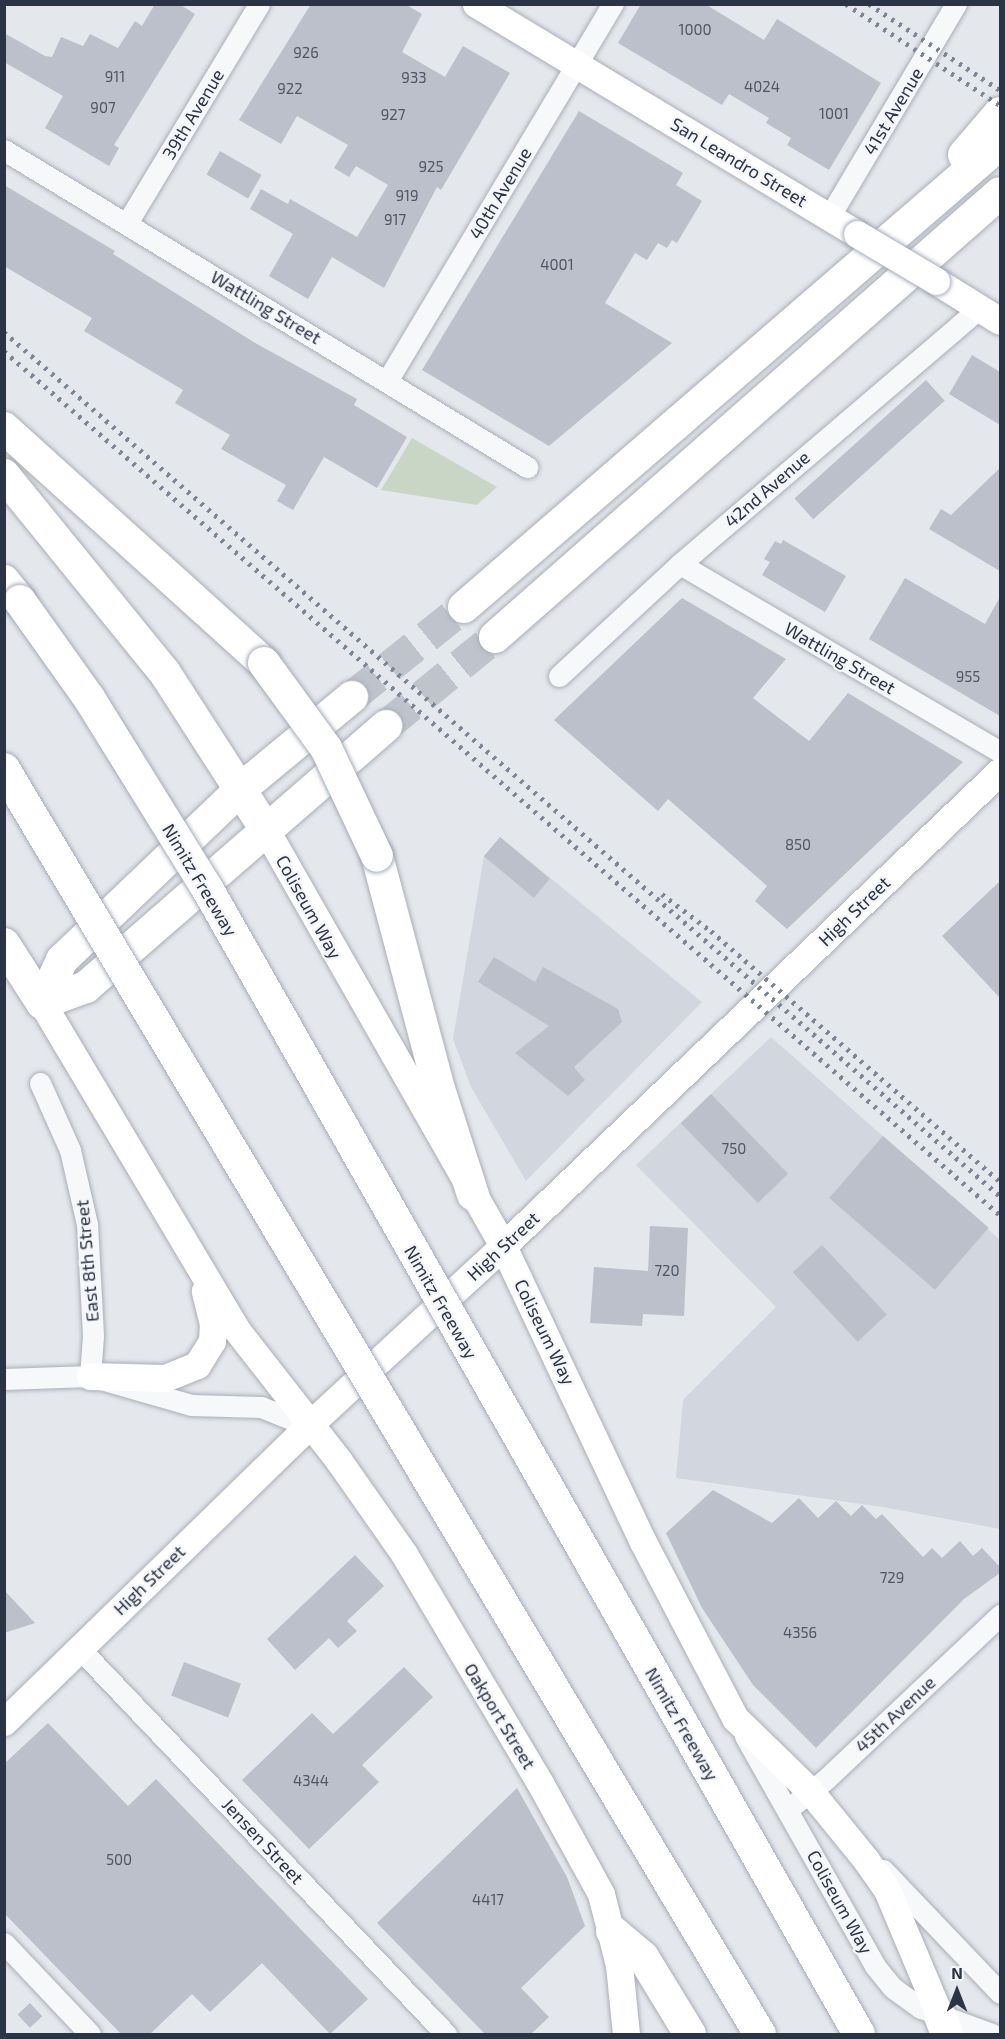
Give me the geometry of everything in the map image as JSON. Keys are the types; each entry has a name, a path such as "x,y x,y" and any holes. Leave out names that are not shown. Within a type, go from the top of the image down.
{"highway":[{"path":"826,293 960,159 1000,113"},
{"path":"464,607 1000,144"},
{"path":"495,637 1000,193"},
{"path":"849,326 1000,207"},
{"path":"4,428 264,663 326,748 377,856 439,1089 472,1195"},
{"path":"4,475 165,673 242,788 266,830"},
{"name":"Nimitz Freeway","path":"12,591 89,698 208,890 859,2034"},
{"path":"42,1003 62,960 242,788 352,697"},
{"path":"42,1003 86,987 386,726"},
{"path":"4,769 760,2034"},
{"path":"4,944 42,1003"},
{"path":"612,1931 643,1958 690,2034"}],"main road":[{"name":"San Leandro Street","path":"476,4 990,314"},
{"name":"High Street","path":"4,1722 308,1426 503,1246 1000,771"},
{"name":"Coliseum Way","path":"266,830 503,1246 643,1542 735,1718 810,1791 844,1829"},
{"path":"42,1003 195,1258 213,1324 212,1341 197,1365 181,1375 165,1378 90,1376"},
{"name":"Oakport Street","path":"195,1258 236,1329 308,1426 339,1461 404,1554 551,1803 601,1894 619,1965 626,2034"},
{"path":"844,1829 887,1890 943,2025"}],"street":[{"name":"39th Avenue","path":"127,223 259,4"},
{"name":"40th Avenue","path":"387,381 613,4"},
{"name":"41st Avenue","path":"829,217 956,4"},
{"name":"Wattling Street","path":"4,150 527,466"},
{"name":"42nd Avenue","path":"560,676 680,564 990,314"},
{"name":"Wattling Street","path":"680,564 1000,752"},
{"name":"East 8th Street","path":"40,1083 70,1150 87,1224 93,1336 90,1376"},
{"path":"4,1378 90,1376 191,1405 261,1407 308,1426"},
{"name":"45th Avenue","path":"788,1809 1000,1615"},
{"name":"Jensen Street","path":"80,1648 446,2034"},
{"name":"Coliseum Way","path":"735,1718 875,1966 904,1999 943,2025 992,2034"},
{"name":"Coliseum Way","path":"844,1829 1000,1993"},
{"path":"4,1943 90,2034"}],"shaded area":[{"path":"500,837 702,1002 526,1181 471,1087 453,1039 484,856"},
{"path":"771,1037 1000,1240 1000,1529 883,1507 676,1478 683,1400 776,1307 636,1165"}],"green space":[{"path":"412,438 497,487 477,505 381,490"}],"building":[{"path":"155,4 179,4 195,14 114,145 119,148 109,166 45,128 63,96 4,62 4,33 45,56 52,57 61,37 83,46 90,34 118,48 135,21 142,26"},
{"path":"311,4 405,4 422,14 402,52 445,77 463,46 510,73 441,190 437,187 384,288 332,257 308,299 269,276 293,234 250,209 261,189 288,204 290,199 357,237 388,185 356,166 349,177 334,168 348,145 297,116 281,144 239,120"},
{"path":"641,4 705,4 764,40 777,19 881,83 829,170 787,145 791,138 766,123 769,118 729,94 722,105 618,43"},
{"path":"579,111 683,173 676,185 702,201 677,243 672,240 667,248 658,243 647,260 635,253 605,303 672,343 549,446 422,370"},
{"path":"220,151 262,175 248,198 206,174"},
{"path":"4,185 115,251 113,254 257,344 357,399 354,405 407,437 377,488 324,457 293,510 277,501 286,485 221,449 230,435 175,403 183,390 84,331 92,318 4,266"},
{"path":"972,355 1000,372 1000,425 949,394"},
{"path":"926,380 945,401 813,519 794,498"},
{"path":"1000,468 1000,571 929,529 941,509 951,515"},
{"path":"783,540 846,576 825,612 762,575 770,562 764,559 775,541 781,544"},
{"path":"905,578 985,624 1000,597 1000,716 869,639"},
{"path":"682,598 786,659 753,698 809,741 848,693 963,762 787,929 755,901 767,886 668,799 658,811 554,720"},
{"path":"500,837 550,879 534,898 484,856"},
{"path":"1000,881 1000,998 942,936"},
{"path":"494,957 535,982 543,967 618,1009 622,1022 574,1067 585,1080 568,1096 515,1053 549,1026 478,982"},
{"path":"711,1094 788,1174 758,1203 681,1123"},
{"path":"883,1136 989,1228 935,1290 829,1198"},
{"path":"650,1226 688,1228 684,1316 643,1314 642,1326 590,1323 594,1267 648,1271"},
{"path":"822,1245 887,1314 858,1342 793,1272"},
{"path":"713,1490 772,1523 799,1498 818,1518 836,1501 851,1516 862,1505 876,1519 882,1514 923,1557 932,1548 942,1558 960,1541 973,1556 982,1548 1000,1567 1000,1573 964,1599 816,1748 753,1685 702,1608 666,1533"},
{"path":"355,1555 384,1586 347,1621 357,1631 338,1648 329,1638 295,1670 267,1639"},
{"path":"4,1590 35,1623 4,1633"},
{"path":"184,1662 241,1684 228,1717 171,1696"},
{"path":"404,1667 433,1697 362,1765 379,1782 309,1849 242,1780 312,1713 333,1734"},
{"path":"48,1723 128,1806 156,1779 368,1999 330,2034 262,1963 210,2012 192,1994 150,2034 121,2034 4,1913 4,1764"},
{"path":"517,1788 567,1877 585,1926 521,1988 549,2017 531,2034 485,2034 377,1923"},
{"path":"30,2003 42,2016 30,2028 18,2015"}],"tunnel":[{"path":"352,697 464,607"},
{"path":"386,726 495,637"}],"railway":[{"path":"846,4 1000,105"},
{"path":"869,4 1000,90"},
{"path":"4,332 1000,1196"},
{"path":"4,351 1000,1215"},
{"path":"662,894 711,931 1000,1181"}]}
